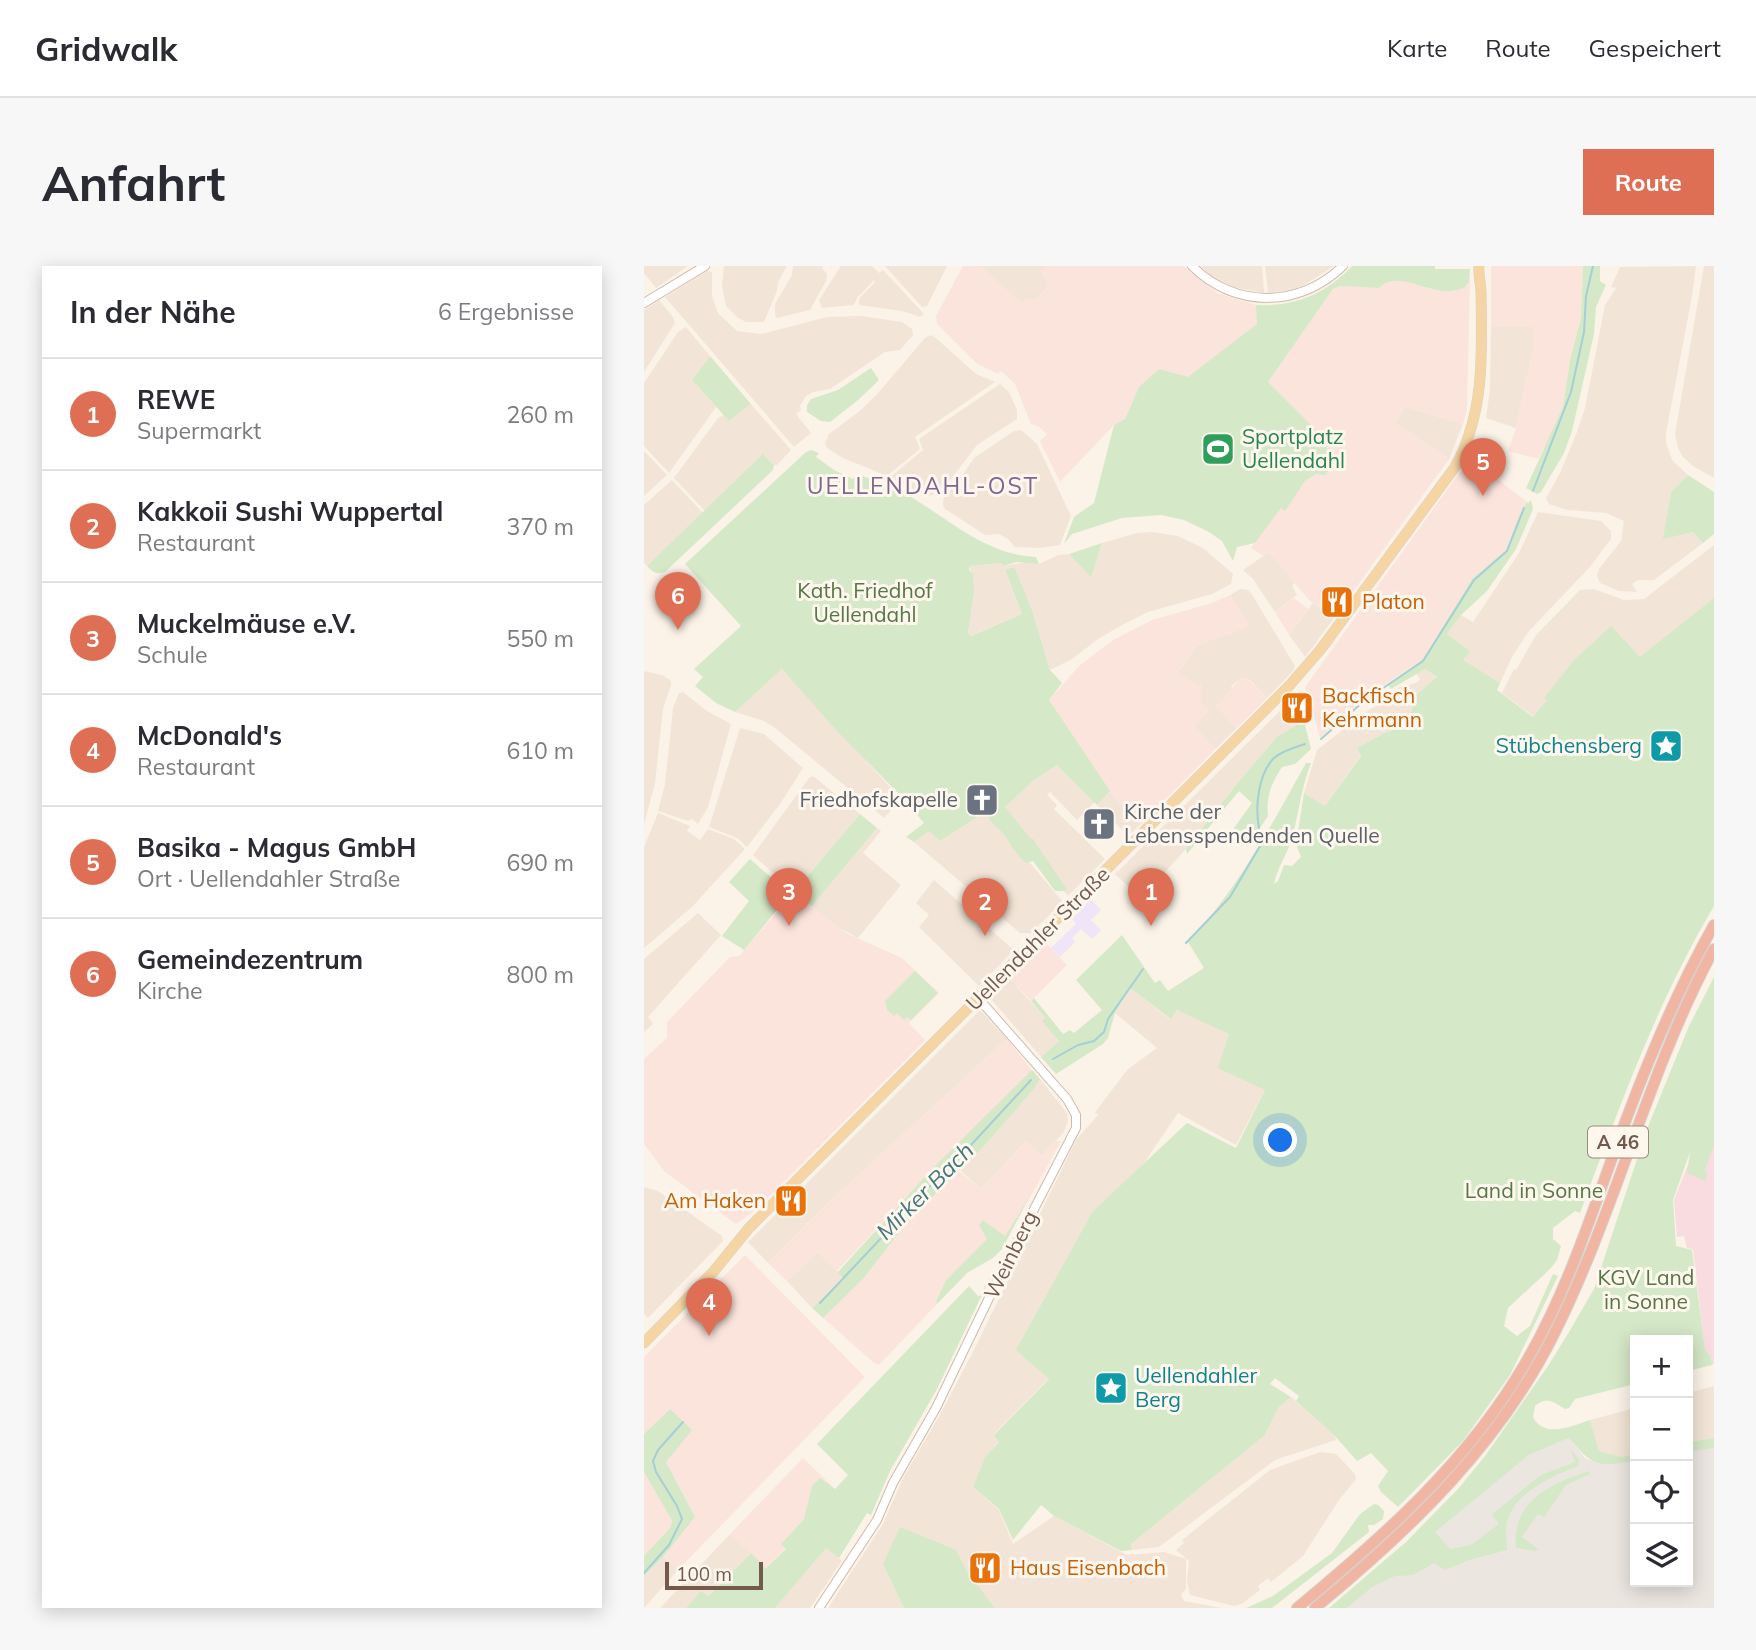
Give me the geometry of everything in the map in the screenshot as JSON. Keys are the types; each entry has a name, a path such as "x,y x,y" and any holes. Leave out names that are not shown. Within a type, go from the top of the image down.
{"highway":[{"name":"A 46","path":"1297,1608 1403,1516 1467,1446 1530,1367 1569,1274 1661,1030 1714,925"},
{"name":"A 46","path":"1315,1608 1401,1534 1476,1454 1530,1367 1581,1276 1659,1067 1714,949"}],"main road":[{"name":"Uellendahler Straße","path":"644,1343 714,1271 749,1228 1297,678 1321,649 1455,467 1472,428 1478,406 1481,371 1481,266"}],"street":[{"path":"644,303 705,266"},
{"path":"1192,266 1219,287 1240,295 1266,299 1292,295 1315,287 1343,266"},
{"name":"Weinberg","path":"819,1608 872,1529 900,1471 936,1408 1002,1271 1076,1128 1076,1115 1067,1099 978,998"}],"shaded area":[{"path":"644,266 688,266 656,288 644,273"},
{"path":"724,266 787,266 778,282 764,322 746,322 726,306 722,285"},
{"path":"793,266 823,266 827,274 826,281 810,310 777,318 775,304 792,275"},
{"path":"841,266 872,266 879,273 883,270 924,314 920,317 902,311 859,305 859,299 874,280 854,305 822,308 819,300"},
{"path":"885,266 947,266 927,306 922,307"},
{"path":"963,266 980,266 1022,304 1026,299 1037,299 1047,287 1041,271 1047,266 1183,266 1217,293 1256,305 1258,324 1188,378 1159,369 1139,387 1125,419 1114,425 1060,482 1040,441 1047,434 1031,424 1015,384 1001,371 998,374 976,363 937,324 936,316"},
{"path":"980,266 1047,266 1041,271 1047,287 1037,299 1026,299 1022,304"},
{"path":"1200,266 1262,266 1264,293 1233,287"},
{"path":"1265,266 1334,266 1293,290 1268,293"},
{"path":"1491,266 1583,266 1581,318 1570,360 1563,407 1538,459 1508,451 1516,428 1533,350 1533,327 1491,327"},
{"path":"1696,266 1666,433 1666,443 1672,460 1688,475 1671,492 1664,538 1693,532 1703,543 1654,580 1638,580 1632,584 1637,592 1619,591 1600,583 1597,576 1599,569 1621,541 1624,521 1606,513 1567,510 1549,504 1546,498 1560,473 1585,408 1605,305 1616,288 1611,287 1620,267"},
{"path":"1704,266 1714,266 1714,478 1683,457 1675,434"},
{"path":"707,271 712,272 712,296 718,313 737,331 762,334 827,317 861,316 902,322 912,329 913,335 900,350 885,352 830,389 806,396 800,406 801,410 796,414 811,433 794,447 665,297"},
{"path":"1396,278 1434,290 1455,291 1467,285 1470,278 1467,409 1463,424 1405,407 1395,423 1449,459 1334,618 1309,600 1269,552 1264,556 1251,548 1281,508 1285,510 1305,481 1316,474 1318,440 1321,436 1268,382 1333,289 1340,286 1378,288"},
{"path":"659,300 675,323 644,372 644,310"},
{"path":"686,327 710,356 692,380 716,407 669,473 644,446 644,383 678,332"},
{"path":"1491,327 1533,327 1533,350 1516,428 1486,418 1490,389"},
{"path":"931,335 976,374 995,382 915,437 920,449 887,476 843,458 827,448 825,443 829,434 861,410 925,338"},
{"path":"1000,384 1009,392 1017,410 1017,419 977,445 945,487 927,496 890,477 923,450 919,439"},
{"path":"751,404 791,450 777,465 764,455 706,512 674,478 718,418 724,415 729,421"},
{"path":"1405,407 1463,424 1449,459 1395,423"},
{"path":"1021,430 1037,444 1071,516 1060,545 1040,548 1015,547 999,534 985,535 943,505 944,496 974,458 1014,431"},
{"path":"644,451 667,475 644,496"},
{"path":"1470,458 1527,502 1506,550 1472,579 1423,659 1364,699 1320,738 1305,687"},
{"path":"672,480 704,514 647,566 644,563 644,505"},
{"path":"1538,512 1601,521 1611,531 1611,539 1589,568 1529,631 1512,657 1500,683 1462,660 1470,651 1447,634 1461,615 1473,622 1519,553"},
{"path":"1137,533 1178,536 1203,548 1233,574 1231,584 1212,594 1148,612 1098,639 1072,659 1050,670 1032,610 1013,567 1005,571 1022,614 970,636 968,633 974,593 970,566 1001,563 1003,566 1027,562 1039,564 1058,555 1069,554 1091,576 1102,543"},
{"path":"1714,545 1714,598 1640,658 1573,661 1534,717 1502,693 1536,635 1580,590 1594,589 1624,600 1644,599"},
{"path":"1269,552 1295,582 1292,586 1297,595 1275,612 1253,579 1243,570"},
{"path":"1240,589 1251,593 1295,666 1267,698 1250,680 1241,678 1231,687 1233,689 1216,706 1237,728 1215,749 1194,727 1201,701 1177,673 1198,645 1249,626 1230,595"},
{"path":"1230,595 1250,626 1198,645 1177,673 1202,686 1201,701 1210,710 1194,727 1215,749 1141,824 1109,792 1049,700 1079,666 1113,640 1152,620 1212,603"},
{"path":"1294,598 1308,609 1289,635 1275,612"},
{"path":"1313,603 1334,618 1305,657 1289,635"},
{"path":"782,669 901,799 884,818 775,728 764,721 735,712"},
{"path":"1426,669 1437,678 1410,699 1414,701 1409,720 1357,748 1361,755 1325,806 1304,793 1317,750 1393,695 1392,692 1399,687 1416,683 1420,679 1416,673"},
{"path":"644,671 662,675 671,681 671,685 663,709 655,783 644,825"},
{"path":"1241,678 1249,680 1267,698 1237,728 1216,706"},
{"path":"683,692 707,711 731,724 708,807 698,824 692,819 688,821 658,811 665,784 673,708 679,693"},
{"path":"1289,702 1299,706 1304,721 1277,738 1186,849 1156,882 1152,878 1136,894 1115,874"},
{"path":"740,728 764,734 803,768 747,847 737,838 709,827"},
{"path":"1057,765 1095,802 1077,820 1050,792 1047,795 1057,805 1054,809 1105,859 1068,896 998,813 1033,781"},
{"path":"813,776 860,814 794,892 753,855"},
{"path":"1109,792 1141,824 1128,836 1097,805"},
{"path":"986,811 1063,902 1031,933 1020,933 914,842 929,830 940,841"},
{"path":"658,813 690,826 687,831 700,840 708,829 734,839 745,849 692,907 644,948 644,847"},
{"path":"877,828 881,831 863,853 901,885 858,938 832,924 812,906"},
{"path":"934,880 1014,950 979,986 919,927 929,915 916,903"},
{"path":"794,892 846,933 902,958 939,993 909,1023 925,1040 759,1207 736,1224 665,1172 644,1144 644,1059 667,1038 667,1022 730,957 739,956"},
{"path":"1091,899 1101,910 1091,920 1101,930 1092,939 1081,929 1072,938 1075,942 1060,957 1051,948 1076,924 1072,919"},
{"path":"698,913 721,935 648,1017 653,1024 644,1032 644,959"},
{"path":"1046,943 1067,965 1031,1001 1010,979"},
{"path":"1010,979 1045,1018 1043,1021 1059,1041 1041,1057 991,999"},
{"path":"1130,988 1170,1019 1177,1010 1230,1034 1265,1090 1236,1145 1178,1113 1140,1169 1093,1211 1049,1378 994,1434 999,1441 985,1457 973,1487 999,1510 1013,1544 1054,1516 1127,1555 1164,1552 1186,1559 1186,1589 1181,1595 1184,1601 1222,1608 995,1608 967,1571 956,1550 883,1564 904,1608 828,1608 883,1524 903,1478 976,1346 1076,1140 1098,1115 1095,1112 1128,1069 1157,1048 1115,1013"},
{"path":"980,1010 1007,1039 828,1203 768,1263 748,1242"},
{"path":"1007,1039 1033,1072 929,1172 837,1271 818,1252 787,1281 768,1263 828,1203"},
{"path":"1714,1059 1712,1365 1711,1356 1705,1351 1693,1249 1687,1248 1684,1236 1677,1237 1674,1200 1690,1160"},
{"path":"1040,1079 1067,1113 1068,1121 1064,1132 1042,1156 1026,1141 981,1189 960,1170"},
{"path":"1026,1141 1042,1156 1055,1141 1061,1141 1005,1236 983,1220 979,1225 988,1238 946,1280 936,1300 937,1304 879,1365 823,1318 863,1279 908,1221 959,1171 981,1189"},
{"path":"644,1187 658,1191 722,1236 723,1241 648,1318 644,1314"},
{"path":"818,1252 843,1277 812,1308 787,1281"},
{"path":"745,1255 865,1377 678,1570 664,1556 695,1517 666,1462 670,1409 644,1434 644,1357"},
{"path":"1714,1386 1714,1438 1693,1441 1693,1392"},
{"path":"1291,1397 1335,1436 1336,1440 1275,1460 1159,1547 1132,1550 1131,1544 1265,1435 1278,1408"},
{"path":"1630,1409 1630,1455 1622,1457 1599,1451 1590,1420"},
{"path":"1569,1438 1585,1458 1598,1463 1630,1462 1630,1587 1693,1587 1693,1451 1714,1448 1714,1608 1347,1608 1434,1532 1529,1455"},
{"path":"1320,1452 1336,1454 1355,1474 1356,1479 1303,1556 1271,1582 1268,1578 1258,1586 1260,1590 1243,1603 1234,1606 1190,1595 1187,1581 1189,1561 1176,1550 1184,1543 1182,1540 1270,1470"},
{"path":"803,1458 833,1487 781,1544 786,1548 766,1568 730,1534"},
{"path":"644,1472 672,1518 670,1528 644,1556"},
{"path":"730,1534 751,1553 707,1596 701,1592 686,1608 660,1608"},
{"path":"826,1547 842,1561 810,1608 775,1608"},
{"path":"664,1556 678,1570 644,1608 644,1576"}],"green space":[{"name":"Sportplatz Uellendahl","path":"1352,266 1435,266 1435,269 1470,269 1469,282 1465,287 1453,291 1397,281 1388,282 1379,288 1340,286 1333,289 1268,382 1322,436 1319,440 1338,459 1325,475 1316,474 1305,481 1285,511 1281,508 1255,543 1237,547 1233,561 1222,541 1209,532 1184,520 1161,515 1122,518 1072,534 1064,544 1074,517 1094,503 1114,425 1125,419 1139,387 1159,369 1188,377 1257,324 1256,305 1283,304 1308,297 1331,284"},
{"path":"1583,266 1600,266 1600,281 1606,285 1596,307 1594,334 1572,431 1564,453 1541,492 1537,494 1526,488 1563,407 1570,360 1581,318"},
{"path":"710,356 751,404 729,421 692,380"},
{"path":"871,368 879,380 830,422 821,421 807,412 811,399 838,390"},
{"name":"Kath. Friedhof Uellendahl","path":"811,450 819,453 816,457 834,470 853,479 856,474 897,490 985,543 1018,555 1036,557 1039,564 1016,562 1003,566 1001,563 970,566 974,593 968,633 971,636 1022,614 1005,570 1014,567 1032,610 1050,670 1062,683 1049,700 1110,791 1097,805 1057,765 1033,781 1005,807 1033,839 1066,891 1055,891 1033,861 1026,863 1023,860 991,822 988,810 940,841 929,831 914,842 906,837 924,823 782,669 735,712 716,703 695,686 703,677 694,669 741,626 685,564"},
{"path":"763,454 774,465 773,470 665,572 655,572 647,566"},
{"path":"1688,475 1714,492 1714,534 1703,543 1693,532 1663,539 1671,492"},
{"name":"Land in Sonne","path":"1531,500 1533,509 1516,549 1487,591 1461,615 1447,634 1470,651 1463,660 1500,683 1497,690 1533,717 1573,661 1611,626 1640,657 1714,598 1714,906 1693,942 1657,1018 1580,1213 1575,1211 1553,1228 1553,1239 1561,1246 1557,1260 1508,1308 1504,1326 1517,1336 1530,1326 1553,1274 1558,1276 1510,1375 1463,1441 1398,1507 1378,1486 1388,1471 1371,1453 1357,1461 1335,1436 1296,1401 1299,1396 1275,1378 1270,1384 1291,1397 1278,1408 1265,1435 1131,1544 1132,1550 1121,1551 1054,1516 1041,1505 1013,1540 999,1509 973,1487 985,1457 999,1442 994,1435 1049,1379 1016,1350 1093,1211 1187,1123 1236,1148 1265,1090 1218,1068 1229,1034 1177,1010 1171,1019 1130,988 1115,1013 1108,1038 1103,1044 1056,1074 1041,1057 1059,1041 1042,1021 1045,1018 1031,1001 1034,998 1063,1034 1070,1030 1074,1033 1102,1010 1076,980 1122,935 1155,983 1160,980 1168,991 1204,968 1188,942 1238,879 1306,763 1311,763 1292,838 1274,884 1278,881 1284,865 1292,866 1301,857 1296,844 1304,793 1325,806 1361,756 1357,748 1409,720 1414,701 1410,700 1437,677 1425,669 1391,689 1388,685 1423,659 1472,579 1506,550 1519,516"},
{"path":"1102,543 1091,577 1069,554"},
{"path":"1304,721 1311,749 1295,764 1282,767 1270,790 1268,816 1256,834 1247,842 1234,828 1252,803 1239,791 1187,854 1186,849 1277,737"},
{"path":"860,814 877,828 812,906 794,892"},
{"path":"750,859 790,894 744,950 722,936 749,901 729,882"},
{"path":"915,971 938,993 911,1020 907,1017 904,1020 897,1013 894,1016 887,1010 885,1001"},
{"name":"KGV Land in Sonne","path":"1714,977 1714,1145 1705,1170 1705,1181 1687,1173 1690,1152 1673,1200 1676,1246 1692,1250 1705,1350 1711,1356 1712,1365 1693,1370 1693,1335 1630,1335 1630,1385 1575,1399 1569,1408 1565,1409 1551,1401 1544,1401 1535,1406 1533,1417 1544,1428 1551,1429 1590,1420 1599,1451 1622,1457 1630,1455 1630,1462 1597,1463 1584,1455 1569,1438 1529,1455 1435,1532 1450,1549 1471,1545 1499,1524 1492,1514 1541,1475 1575,1462 1570,1449 1579,1459 1578,1466 1536,1486 1511,1511 1506,1525 1507,1550 1469,1560 1445,1570 1434,1563 1413,1575 1395,1576 1372,1587 1347,1608 1329,1608 1406,1542 1458,1489 1485,1456 1548,1366 1594,1289 1647,1129 1689,1026"},
{"path":"1032,1070 1040,1079 1034,1089 982,1148 908,1221 863,1279 823,1318 812,1308 843,1278 838,1272 929,1172"},
{"path":"1030,1196 1002,1249 993,1258 967,1273 937,1304 946,1280 987,1239 979,1225 983,1220 1005,1236"},
{"path":"991,1276 937,1389 890,1471 871,1515 867,1513 839,1558 826,1548 775,1608 686,1608 701,1591 708,1596 751,1553 766,1568 786,1549 781,1544 804,1519 812,1486 820,1478 835,1489 848,1475 817,1444 969,1286 979,1297"},
{"path":"670,1409 692,1430 666,1462 695,1517 644,1576 644,1556 670,1528 672,1520 644,1472 644,1434"},
{"path":"1714,1438 1714,1448 1693,1451 1693,1441"},
{"path":"1589,1471 1590,1474 1566,1485 1544,1517 1538,1514 1522,1537 1538,1549 1516,1548 1516,1532 1520,1518 1536,1497 1561,1482"},
{"path":"1374,1504 1384,1511 1383,1519 1374,1525 1368,1525 1369,1532 1272,1608 1246,1608 1273,1596 1332,1553 1360,1514"},
{"path":"900,1527 956,1550 967,1571 995,1608 904,1608 883,1564"}],"waterway":[{"name":"Mirker Bach","path":"1533,491 1571,392 1584,332 1586,296 1593,266"},
{"name":"Mirker Bach","path":"1321,739 1364,701 1423,661 1474,580 1507,551 1524,508"},
{"name":"Mirker Bach","path":"1259,828 1257,810 1264,773 1281,753 1305,744"},
{"name":"Mirker Bach","path":"1186,943 1230,897 1261,840"},
{"name":"Mirker Bach","path":"1053,1059 1078,1045 1094,1041 1104,1032 1108,1019 1143,969"},
{"name":"Mirker Bach","path":"820,1303 913,1200 934,1183 1031,1080"},
{"name":"Mirker Bach","path":"644,1573 669,1545 682,1519 656,1472 653,1461 658,1450 683,1422"}],"place":[{"name":"Sportplatz Uellendahl","path":"1218,449"},
{"name":"Basika - Magus GmbH","path":"1483,496"},
{"name":"Platon","path":"1337,602"},
{"name":"Gemeindezentrum","path":"678,630"},
{"name":"Backfisch Kehrmann","path":"1297,708"},
{"name":"Stübchensberg","path":"1666,746"},
{"name":"Friedhofskapelle","path":"982,800"},
{"name":"Kirche der Lebensspendenden Quelle","path":"1099,824"},
{"name":"Muckelmäuse e.V.","path":"789,926"},
{"name":"REWE","path":"1151,926"},
{"name":"Kakkoii Sushi Wuppertal","path":"985,936"},
{"name":"Am Haken","path":"791,1201"},
{"name":"McDonald's","path":"709,1336"},
{"name":"Uellendahler Berg","path":"1111,1388"},
{"name":"Haus Eisenbach","path":"985,1568"}],"district":[{"name":"UELLENDAHL-OST","path":"923,486"}]}
